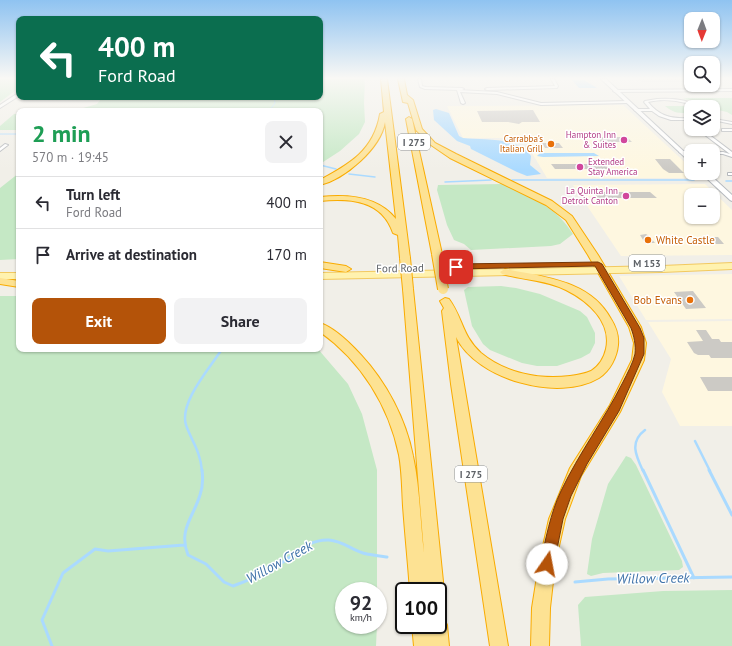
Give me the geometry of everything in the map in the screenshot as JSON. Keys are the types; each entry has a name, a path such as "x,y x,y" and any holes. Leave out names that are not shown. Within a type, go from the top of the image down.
{"highway":[{"path":"323,181 352,164 373,145 380,131 383,119 383,109"},
{"name":"I 275","path":"387,109 388,131 405,255 434,582"},
{"name":"I 275","path":"408,109 444,295 499,646"},
{"path":"413,109 419,130 433,144 446,153 549,203 563,213 573,223 635,328 640,343 640,354 615,408 575,473 557,519 547,564 542,601 540,646"},
{"path":"323,199 354,199 381,208 394,220 399,245 405,255"},
{"path":"323,265 346,269"},
{"path":"444,295 453,313 458,330 468,346 483,360 500,370 521,378 551,383 580,380 599,371 608,359 613,341 612,331 600,311 582,295 561,284 550,280 505,272"},
{"path":"0,281 16,284"},
{"path":"323,329 348,348 371,376 382,392 400,433 406,455 418,582"},
{"path":"422,634 423,646"},
{"path":"439,634 440,646"}],"main road":[{"path":"637,111 684,154"},
{"path":"712,180 732,199"},
{"name":"Ford Road","path":"323,270 600,267 662,269 696,266 732,266"},
{"name":"Ford Road","path":"323,276 505,272 600,267"},
{"path":"0,276 16,276"}],"street":[{"path":"653,109 667,119 684,119"},
{"path":"637,111 656,111"},
{"path":"720,120 732,123"},
{"path":"723,130 732,130"},
{"path":"708,136 731,155"},
{"path":"0,150 6,145"},
{"path":"720,154 731,155"},
{"path":"720,156 731,155"}],"shaded area":[{"path":"449,109 627,109 684,162 684,178 547,178 523,138 463,138"},
{"path":"705,184 709,188 684,188 684,224 720,224 720,198 732,210 732,255 621,256 573,185"},
{"path":"732,274 732,319 646,320 619,276"},
{"path":"732,321 732,426 680,426 662,392 671,359 648,322"}],"green space":[{"path":"323,109 364,109 365,122 359,134 340,151 323,162"},
{"path":"668,109 684,109 684,113"},
{"path":"720,109 732,109 732,115 720,110"},
{"path":"16,114 16,130 0,130 0,126"},
{"path":"16,175 16,259 0,260 0,188"},
{"path":"503,184 533,198 551,209 559,216 573,234 560,244 551,246 471,250 464,244 454,240 447,225 437,190 438,185"},
{"path":"501,286 540,294 580,311 587,317 595,333 595,343 590,353 581,358 557,366 537,366 522,363 490,350 483,344 472,326 464,290 468,287"},
{"path":"0,296 16,296 16,352 321,352 348,384 362,414 377,470 377,582 335,582 335,634 377,634 376,646 0,646"},
{"path":"626,456 631,458 636,465 682,561 683,567 679,570 603,573 591,576 587,574 592,539 608,484"},
{"path":"732,590 732,646 581,646 578,605 585,597 663,591"}],"water":[{"path":"436,109 449,113 459,136 463,138 510,142 519,145 531,156 530,165 541,174 527,176 471,149 470,146 457,141 434,120 433,110"},
{"path":"540,153 594,153 599,156 537,156"}],"building":[{"path":"533,110 540,122 522,122 519,124 508,122 482,122 477,111"},
{"name":"Hampton Inn & Suites","path":"600,137 627,137 632,142 600,142"},
{"name":"Carrabba's Italian Grill","path":"542,143 559,143 563,148 545,148"},
{"path":"655,159 670,159 684,173 669,173 663,169"},
{"name":"Extended Stay America","path":"551,164 605,164 609,169 555,169"},
{"name":"La Quinta Inn Detroit Canton","path":"596,192 650,192 657,198 598,198 595,194 597,194"},
{"name":"White Castle","path":"646,234 655,243 645,243 640,235"},
{"path":"706,237 718,237 724,244 712,244"},
{"name":"Bob Evans","path":"693,291 706,308 686,309 674,292"},
{"path":"696,330 706,330 712,339 719,339 721,342 732,342 732,358 711,358 709,355 698,355 694,353 687,342 703,341"},
{"path":"700,377 732,377 732,391 708,391"}],"waterway":[{"name":"Willow Creek","path":"0,134 16,134"},
{"path":"323,166 336,169"},
{"path":"349,174 375,177"},
{"path":"445,182 491,180"},
{"path":"512,180 684,180"},
{"path":"726,181 732,181"},
{"name":"Willow Creek","path":"202,471 198,452 186,425 185,416 191,396 203,375 220,352"},
{"path":"643,471 636,455 635,444 637,439 645,430"},
{"path":"695,441 710,471"},
{"name":"Willow Creek","path":"202,470 202,489 188,524 185,546 188,555 206,564 224,582 233,586 246,581 277,566 309,544 322,540 342,543 363,553 387,557"},
{"path":"643,470 694,578"},
{"path":"709,470 732,515"},
{"path":"52,646 42,620 63,573 95,549 108,551 184,545"},
{"name":"Willow Creek","path":"694,578 732,577"},
{"name":"Willow Creek","path":"575,582 608,579 694,578"}],"place":[{"name":"Hampton Inn & Suites","path":"624,140"},
{"name":"Carrabba's Italian Grill","path":"551,144"},
{"name":"Extended Stay America","path":"580,167"},
{"name":"La Quinta Inn Detroit Canton","path":"626,196"},
{"name":"White Castle","path":"648,240"},
{"name":"Bob Evans","path":"690,300"}],"route":[{"path":"456,267 598,264 635,328 639,338 640,354 632,374 615,408 582,460 566,495 557,519 547,564"}]}
